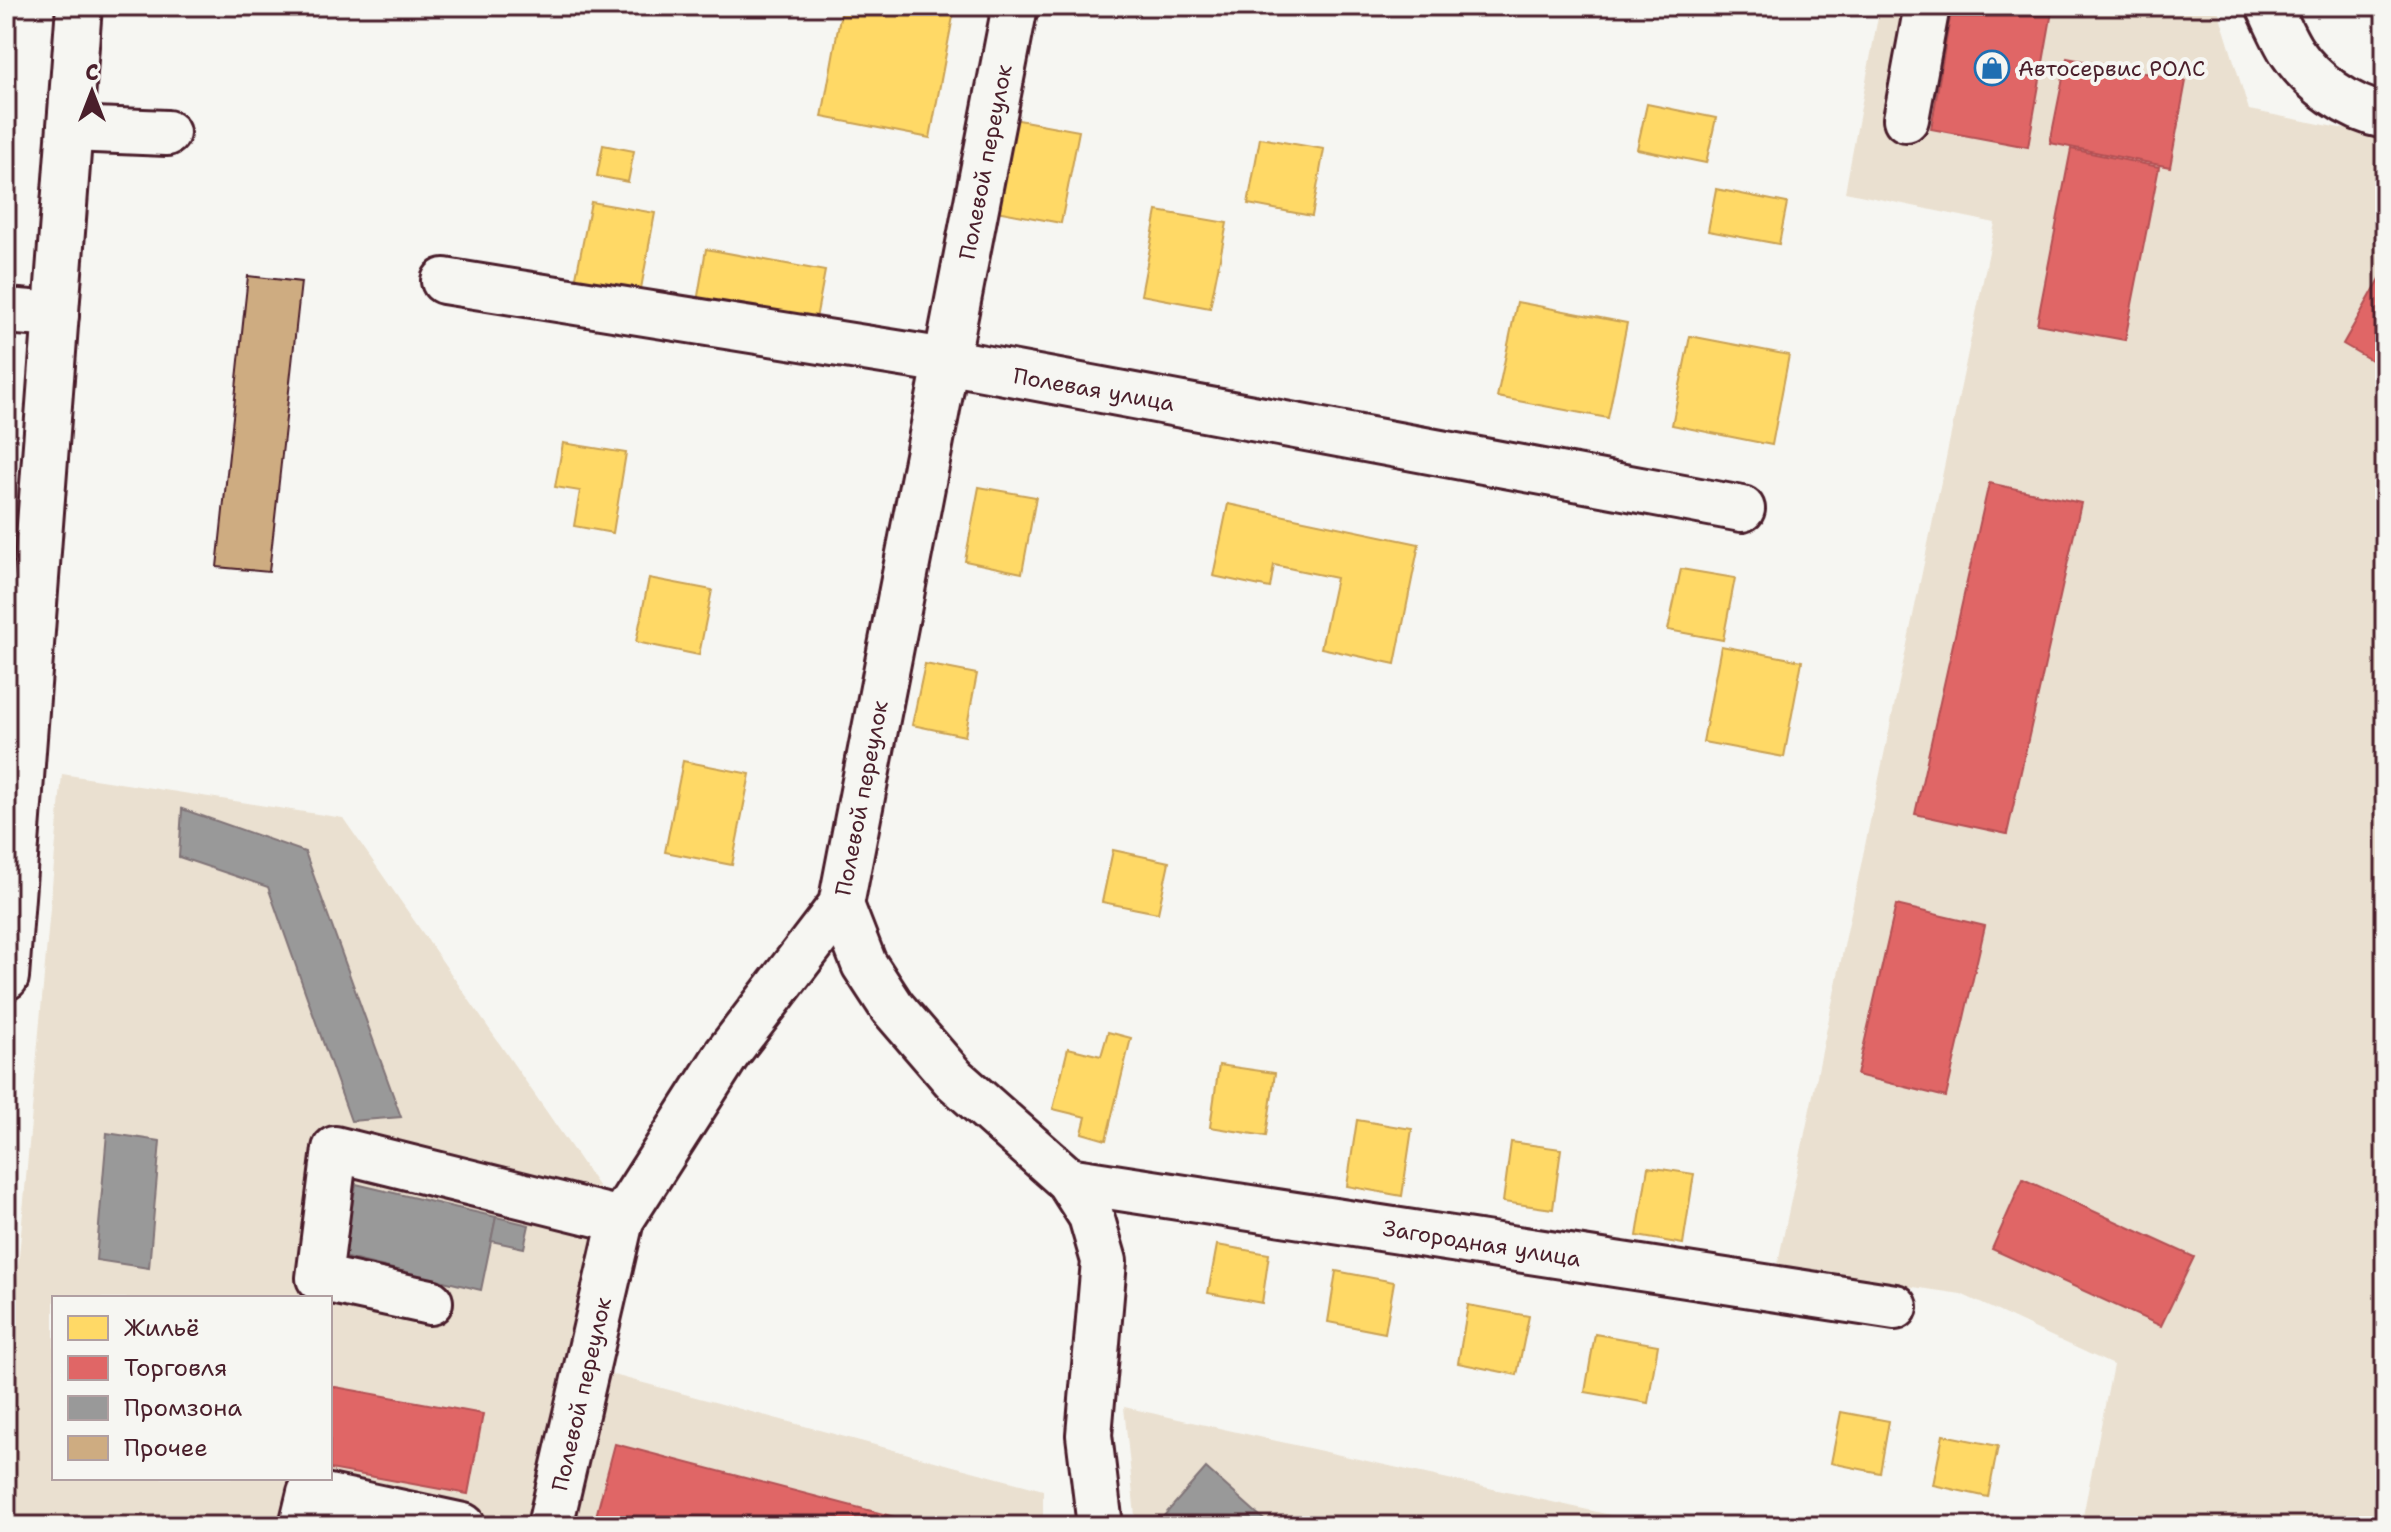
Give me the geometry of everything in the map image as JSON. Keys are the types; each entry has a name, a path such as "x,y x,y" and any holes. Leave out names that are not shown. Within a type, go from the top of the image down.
{"street":[{"path":"6,977 79,6"},
{"name":"Полевой переулок","path":"550,1526 621,1220 727,1054 841,905 1015,6"},
{"path":"1906,119 1927,6"},
{"path":"2269,6 2293,53 2314,76 2335,95 2370,113 2385,116"},
{"path":"70,129 167,133"},
{"name":"Полевая улица","path":"444,281 946,361 1742,509"},
{"path":"6,311 56,315"},
{"path":"841,905 864,964 915,1036 954,1079 1068,1180 1091,1216 1104,1261 1089,1435 1100,1526"},
{"path":"430,1302 319,1278 335,1149 621,1220"},
{"name":"Загородная улица","path":"1068,1180 1895,1307"},
{"path":"302,1526 310,1493 463,1526"}],"shaded area":[{"path":"1880,6 2217,6 2249,110 2385,137 2385,1526 2081,1526 2113,1365 1961,1294 1777,1267 1995,223 1845,192"},
{"path":"62,774 343,818 603,1193 528,1526 6,1526 6,1402"},
{"path":"610,1374 1043,1490 1043,1526 574,1526"},
{"path":"1124,1407 1660,1526 1136,1526"}],"building: Жильё":[{"path":"842,6 955,6 930,138 822,117"},
{"path":"1647,104 1716,118 1706,163 1637,149"},
{"path":"1013,119 1079,131 1061,223 996,211"},
{"path":"1260,138 1324,149 1312,216 1248,204"},
{"path":"603,145 634,151 628,182 597,176"},
{"path":"1716,189 1787,203 1779,244 1708,231"},
{"path":"591,202 655,213 640,294 575,282"},
{"path":"1157,211 1227,223 1210,308 1141,295"},
{"path":"706,249 825,271 815,324 697,302"},
{"path":"1517,302 1627,323 1608,418 1497,397"},
{"path":"1690,336 1789,355 1772,445 1672,425"},
{"path":"563,443 626,453 613,533 574,526 580,491 555,487"},
{"path":"979,487 1036,497 1022,573 965,561"},
{"path":"1228,504 1419,544 1395,664 1321,648 1336,578 1274,565 1270,588 1213,576"},
{"path":"1681,569 1735,578 1723,640 1668,630"},
{"path":"649,578 712,590 699,655 636,642"},
{"path":"1721,646 1802,661 1784,757 1703,742"},
{"path":"925,664 977,674 965,736 912,725"},
{"path":"683,761 750,774 732,865 665,852"},
{"path":"1113,850 1169,862 1158,913 1102,902"},
{"path":"1108,1032 1131,1038 1106,1140 1082,1133 1086,1117 1053,1109 1068,1048 1101,1056"},
{"path":"1219,1065 1275,1073 1266,1136 1210,1127"},
{"path":"1357,1120 1412,1129 1402,1196 1347,1186"},
{"path":"1511,1142 1561,1149 1553,1209 1503,1202"},
{"path":"1648,1167 1694,1174 1683,1244 1637,1236"},
{"path":"1217,1245 1269,1254 1262,1303 1208,1293"},
{"path":"1336,1271 1394,1282 1385,1333 1328,1322"},
{"path":"1468,1305 1529,1316 1517,1375 1458,1363"},
{"path":"1595,1334 1658,1345 1648,1403 1585,1392"},
{"path":"1841,1412 1889,1421 1880,1473 1831,1463"},
{"path":"1943,1435 1998,1446 1988,1497 1933,1485"}],"building: Торговля":[{"name":"Автосервис РОЛС","path":"1952,6 2053,6 2028,147 1931,129"},
{"path":"2067,58 2186,81 2170,167 2050,143"},
{"path":"2071,149 2159,167 2125,340 2037,324"},
{"path":"2385,270 2385,368 2343,344"},
{"path":"1989,483 2081,503 2007,834 1915,814"},
{"path":"1896,905 1985,926 1946,1097 1857,1075"},
{"path":"2023,1179 2194,1257 2161,1326 1992,1249"},
{"path":"332,1386 483,1414 468,1494 332,1469"},
{"path":"615,1444 929,1526 594,1524"}],"building: Промзона":[{"path":"182,809 305,852 401,1117 351,1121 268,887 179,857"},
{"path":"107,1133 160,1141 149,1268 96,1260"},
{"path":"356,1184 496,1217 481,1290 343,1257"},
{"path":"496,1217 529,1225 524,1248 491,1241"},
{"path":"1206,1468 1271,1526 1155,1526"}],"building: Прочее":[{"path":"248,276 301,282 269,572 217,567"}],"place":[{"name":"Автосервис РОЛС","path":"1992,68"}]}
